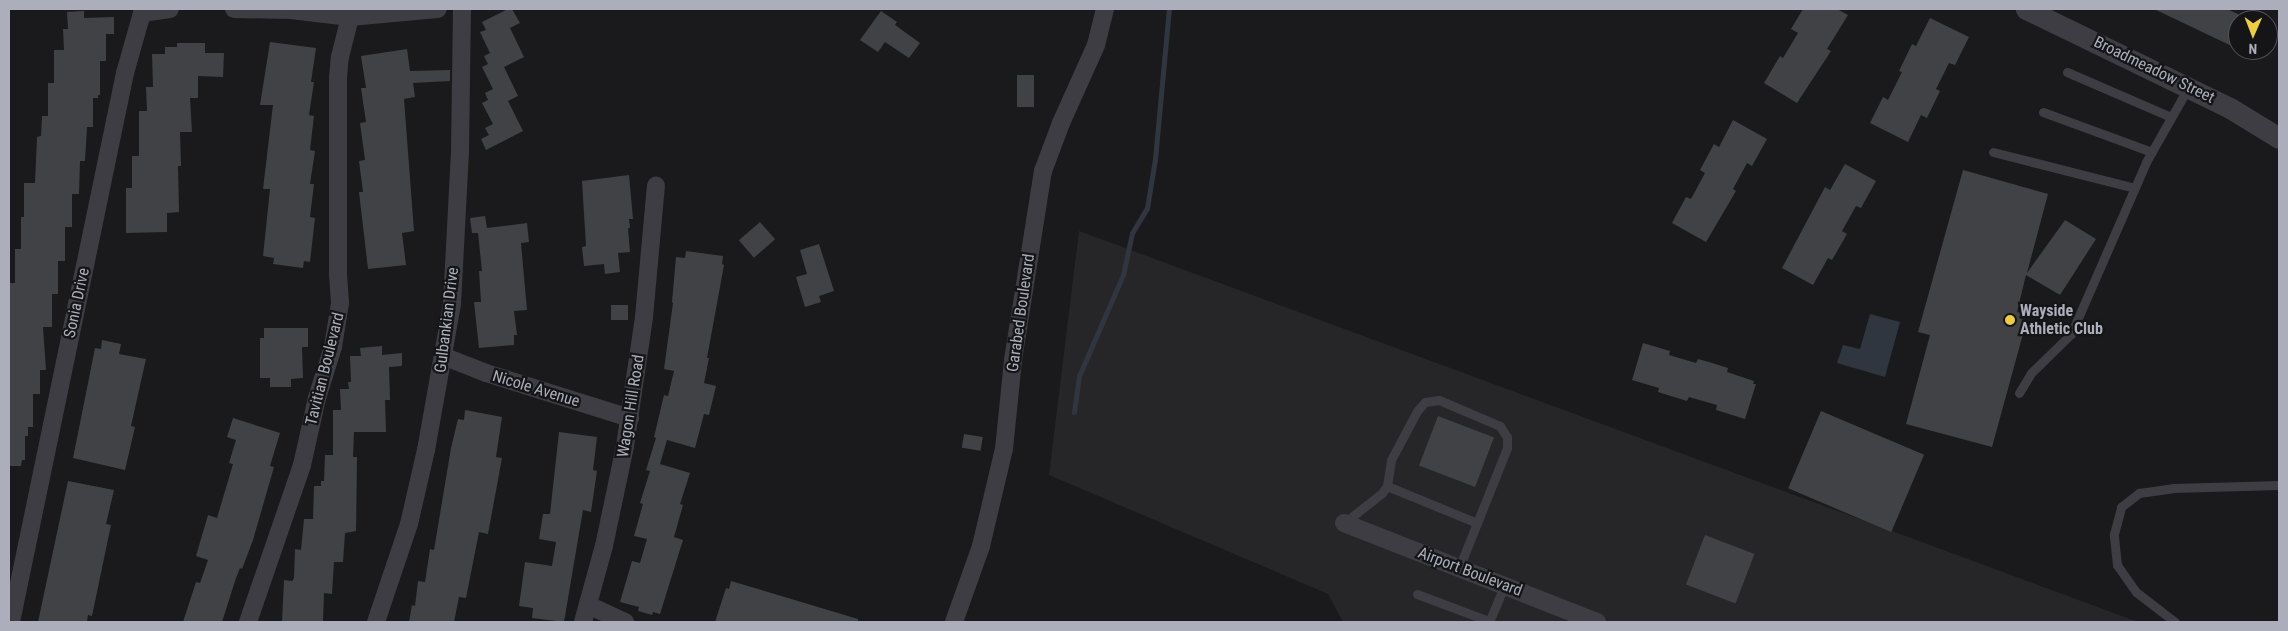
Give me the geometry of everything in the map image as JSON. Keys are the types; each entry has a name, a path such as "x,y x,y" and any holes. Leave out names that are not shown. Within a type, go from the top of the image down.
{"street":[{"name":"Sonia Drive","path":"11,622 125,73 142,13 170,9"},
{"path":"234,9 291,10 350,17 438,9"},
{"name":"Gulbankian Drive","path":"376,622 410,524 426,450 452,304 460,151 462,9"},
{"name":"Garabed Boulevard","path":"954,622 981,546 1004,449 1014,350 1043,171 1061,123 1096,45 1105,9"},
{"name":"Broadmeadow Street","path":"2026,9 2189,87 2230,108 2279,138"},
{"name":"Tavitian Boulevard","path":"248,622 302,465 336,329 340,303 338,275 338,78 340,57 350,17"},
{"name":"Wagon Hill Road","path":"583,622 606,537 630,418 644,317 656,186"},
{"name":"Nicole Avenue","path":"443,356 486,373 630,418"},
{"name":"Airport Boulevard","path":"1344,523 1597,622"},
{"path":"588,605 625,622"}],"lane":[{"path":"2067,72 2170,117"},
{"path":"2019,393 2031,373 2071,334 2152,152 2170,117 2189,87"},
{"path":"2044,112 2152,152"},
{"path":"1993,152 2135,188"},
{"path":"1344,523 1382,493 1387,486 1392,460 1417,411 1425,402 1439,400 1500,426 1507,437 1508,448 1459,568"},
{"path":"2175,622 2136,592 2117,565 2114,534 2121,507 2139,493 2173,488 2279,485"},
{"path":"1387,486 1477,522"},
{"path":"1417,594 1489,622 1504,586"}],"shaded area":[{"path":"1079,231 2138,622 1343,622 1328,594 1049,475"},
{"path":"1870,314 1900,322 1885,377 1837,363 1843,345 1860,349"}],"building":[{"path":"508,9 512,9 520,23 510,28 524,57 504,67 518,96 508,101 523,131 486,150 481,139 489,135 485,128 493,124 482,103 488,100 485,93 493,89 482,67 488,64 484,56 490,53 480,32 486,30 482,22"},
{"path":"1803,9 1837,9 1848,15 1827,49 1831,51 1797,103 1764,83 1780,56 1783,58 1798,33 1791,29"},
{"path":"2154,9 2229,10 2228,44"},
{"path":"84,11 84,18 114,17 114,34 106,34 106,61 100,61 100,95 98,95 98,98 93,98 93,127 87,127 85,161 80,161 79,194 72,194 72,227 65,227 65,261 58,261 58,294 52,294 52,327 43,327 46,370 40,370 40,394 33,394 33,427 28,427 28,436 25,436 25,460 22,460 21,466 9,466 9,283 15,283 15,249 21,249 21,217 24,217 24,183 35,183 37,137 41,136 42,116 48,116 48,83 54,83 54,50 64,50 63,29 68,29 67,12"},
{"path":"881,11 897,22 895,25 920,43 909,58 885,42 878,52 860,40"},
{"path":"1930,18 1969,37 1955,65 1949,63 1936,89 1940,91 1927,118 1921,115 1908,142 1870,123 1883,97 1888,100 1902,72 1899,71 1912,44 1916,46"},
{"path":"270,42 316,48 311,82 314,82 309,115 314,116 310,150 315,151 310,184 314,184 310,217 315,218 310,262 304,261 303,268 273,264 274,258 263,256 270,189 263,189 273,105 260,105"},
{"path":"177,43 205,43 205,53 224,53 223,77 198,76 198,98 190,98 192,132 180,132 181,166 178,166 179,212 167,213 167,232 126,233 126,188 132,188 132,156 139,156 139,111 147,111 146,87 153,87 152,54 165,54 165,47 177,47"},
{"path":"407,49 410,71 450,70 450,81 413,83 415,97 404,99 414,231 402,233 406,265 368,269 359,192 363,192 359,161 365,160 360,123 366,122 361,88 366,88 361,56"},
{"path":"1017,75 1034,75 1034,107 1017,107"},
{"path":"1733,120 1767,139 1752,166 1747,163 1733,189 1736,191 1706,242 1672,223 1686,197 1691,199 1705,173 1700,170 1714,144 1719,147"},
{"path":"1845,164 1876,181 1861,208 1856,206 1842,231 1847,234 1832,260 1828,258 1813,285 1782,268 1825,187 1830,190"},
{"path":"1963,170 2048,194 2027,273 2065,220 2096,239 2060,295 2026,275 2017,312 2021,313 2019,318 2024,320 2020,334 2023,334 1992,447 1906,424 1930,335 1918,332"},
{"path":"629,175 633,219 629,219 630,228 628,228 630,252 618,253 620,272 605,274 604,264 584,266 582,247 586,246 582,181"},
{"path":"485,216 487,228 527,223 529,242 521,243 527,310 514,311 517,335 514,335 514,345 479,348 474,302 481,302 479,271 482,271 478,233 472,233 470,218"},
{"path":"760,222 775,239 754,258 739,240"},
{"path":"819,244 834,291 819,296 821,302 805,307 796,277 807,274 800,250"},
{"path":"686,251 723,256 722,264 724,265 704,383 716,386 709,415 704,414 695,448 667,440 660,464 690,473 680,504 683,505 674,537 683,540 660,614 653,612 652,615 638,611 639,607 620,602 632,561 640,563 647,539 634,536 643,504 640,503 650,471 646,470 656,438 654,437 664,395 668,396 674,371 664,369 673,303 676,257 685,258"},
{"path":"611,305 628,305 628,320 611,320"},
{"path":"264,328 308,328 308,347 302,347 303,378 291,379 291,387 270,387 270,378 260,378 260,338 264,338"},
{"path":"102,340 121,344 119,354 146,359 131,426 135,427 125,470 73,458 95,348 101,349"},
{"path":"1643,343 1670,351 1669,355 1696,363 1698,359 1728,368 1727,372 1754,381 1753,384 1756,384 1745,419 1716,410 1717,405 1689,397 1687,401 1658,392 1659,388 1632,380"},
{"path":"382,346 382,355 402,353 402,366 389,367 390,400 385,400 386,432 354,432 353,457 357,457 356,531 345,533 343,562 334,562 332,594 324,593 323,622 282,622 284,580 292,581 294,578 295,549 301,550 304,519 313,519 314,486 321,486 321,481 324,481 325,455 333,455 333,410 341,410 340,389 349,389 348,382 351,382 350,356 361,356 360,348"},
{"path":"465,410 502,417 496,457 502,458 488,534 479,532 466,598 459,597 454,622 409,622 412,605 415,606 418,581 425,582 430,549 434,550 451,448 458,419 464,420"},
{"path":"1821,411 1924,455 1891,532 1788,488"},
{"path":"1438,416 1494,438 1475,487 1419,465"},
{"path":"233,418 280,433 270,466 274,467 253,540 242,569 240,568 236,578 222,622 183,622 196,582 200,583 208,560 196,556 208,515 217,518 233,464 229,463 236,440 227,437"},
{"path":"559,432 597,437 593,470 597,471 591,512 583,510 564,622 532,618 533,608 519,606 525,562 552,566 556,542 539,539 543,514 550,514"},
{"path":"964,434 983,437 981,451 962,448"},
{"path":"68,481 114,490 106,524 111,525 92,616 88,615 87,622 38,622"},
{"path":"1705,535 1754,554 1735,603 1686,584"},
{"path":"731,581 858,619 858,622 715,622 726,588 729,589"}],"waterway":[{"path":"1074,412 1079,376 1123,275 1132,233 1147,208 1155,159 1169,9"}],"place":[{"name":"Wayside Athletic Club","path":"2010,320"}]}
